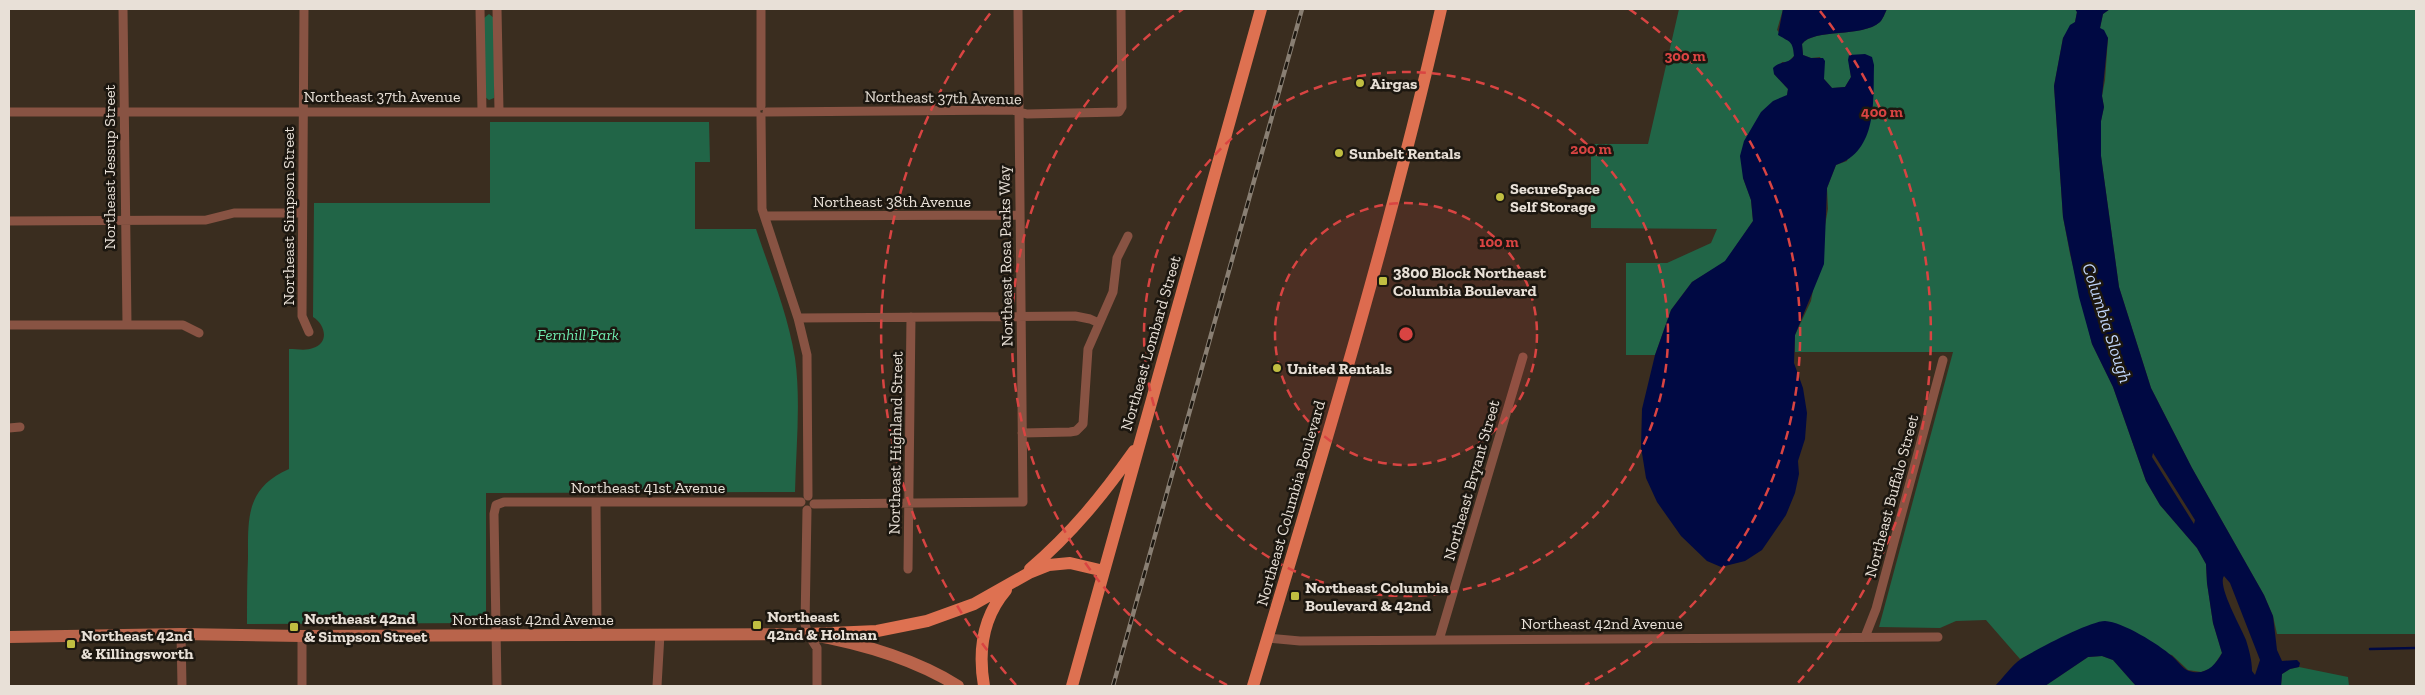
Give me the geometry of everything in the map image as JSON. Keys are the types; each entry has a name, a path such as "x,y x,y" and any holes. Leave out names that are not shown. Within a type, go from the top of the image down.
{"main road":[{"name":"Northeast Lombard Street","path":"1072,686 1261,9"},
{"name":"Northeast Columbia Boulevard","path":"1253,686 1381,248 1417,111 1441,9"},
{"path":"984,686 981,655 984,632 998,600 1016,581 1067,536 1102,495 1139,443"},
{"path":"808,634 877,631 927,622 974,604 1034,570 1059,564 1077,564 1104,571"}],"street":[{"name":"Northeast Jessup Street","path":"123,9 127,324"},
{"name":"Northeast Simpson Street","path":"304,9 302,316 310,332"},
{"path":"480,9 482,111"},
{"path":"497,9 499,111"},
{"path":"761,9 761,196 765,216 805,343 808,367 804,499 802,508 909,503"},
{"name":"Northeast Rosa Parks Way","path":"909,503 1023,502 1018,9"},
{"name":"Northeast 37th Avenue","path":"9,112 1019,112 1027,114 1119,112 1122,107 1121,9"},
{"path":"9,221 206,220 234,213 302,213"},
{"name":"Northeast 38th Avenue","path":"765,216 1020,215"},
{"path":"1022,433 1070,432 1076,431 1083,424 1086,359 1098,323 1113,292 1117,258 1128,236"},
{"path":"798,318 1084,316 1098,323"},
{"name":"Northeast Highland Street","path":"908,569 911,317"},
{"path":"9,325 182,325 200,333"},
{"name":"Northeast Bryant Street","path":"1439,640 1523,357"},
{"name":"Northeast Buffalo Street","path":"1865,637 1876,609 1943,360"},
{"path":"9,428 20,427"},
{"name":"Northeast 41st Avenue","path":"496,635 494,514 496,505 504,502 596,503 804,499"},
{"path":"596,503 597,635"},
{"path":"810,507 805,624 808,634 818,650 817,686"},
{"path":"181,634 182,686"},
{"name":"Northeast 42nd Avenue","path":"9,637 181,634 302,636 808,634 836,639 887,654 923,667 958,686"},
{"path":"657,686 660,634"},
{"path":"496,635 497,686"},
{"path":"302,636 302,686"},
{"name":"Northeast 42nd Avenue","path":"1267,638 1282,640 1439,640 1938,637"}],"green space":[{"path":"1679,9 1783,9 1777,30 1785,39 1792,43 1794,56 1788,62 1782,62 1774,74 1788,89 1787,96 1782,98 1743,178 1751,200 1753,221 1725,262 1692,282 1671,310 1655,355 1626,355 1626,263 1667,263 1711,243 1717,229 1591,228 1591,144 1648,144"},
{"path":"1887,9 2075,9 2077,12 2075,22 2063,38 2054,86 2063,217 2070,254 2092,344 2113,387 2146,481 2160,505 2197,548 2206,564 2213,623 2222,653 2212,668 2201,672 2188,670 2172,655 2073,633 2020,659 1986,620 1956,621 1940,628 1879,627 1953,352 1795,352 1795,335 1811,301 1828,209 1827,188 1836,165 1847,161 1874,65 1849,63 1851,77 1845,87 1832,88 1824,79 1824,64 1820,57 1811,58 1803,55 1802,44 1808,39 1817,36 1851,32 1872,27 1881,21"},
{"path":"2110,9 2416,9 2416,634 2277,634 2273,616 2264,595 2192,468 2151,388 2119,287 2101,156 2101,121 2104,107 2102,96 2108,38 2100,28 2103,14"},
{"path":"489,14 494,18 494,98 489,100 485,97 484,18"},
{"name":"Fernhill Park","path":"490,122 709,122 710,162 695,162 695,229 756,229 783,309 795,358 798,408 795,492 486,493 486,623 247,624 248,529 252,505 264,485 289,469 289,349 310,349 318,346 324,338 323,329 313,317 314,203 490,203"},
{"path":"2102,656 2113,660 2136,686 2045,686 2088,657"},
{"path":"2299,667 2348,677 2349,686 2281,686 2282,674 2290,669"}],"water":[{"path":"1783,9 1887,9 1881,21 1872,27 1851,32 1817,36 1808,39 1802,44 1803,55 1811,58 1823,58 1825,61 1824,79 1832,88 1845,87 1851,77 1849,55 1865,54 1872,57 1874,65 1873,109 1866,137 1860,149 1850,158 1836,165 1827,188 1824,264 1795,335 1794,363 1803,388 1807,413 1805,439 1798,461 1799,474 1795,493 1786,515 1762,550 1745,561 1721,567 1707,561 1681,536 1657,502 1646,478 1641,447 1642,409 1655,355 1671,310 1692,282 1725,261 1753,221 1751,200 1743,178 1740,156 1744,141 1761,112 1773,101 1787,95 1788,89 1774,74 1773,68 1792,59 1794,56 1793,47 1790,42 1778,35"},
{"name":"Columbia Slough","path":"2075,9 2110,9 2103,14 2100,28 2104,30 2108,38 2102,96 2104,107 2101,121 2101,156 2119,287 2151,388 2192,468 2264,595 2273,616 2277,650 2282,661 2297,660 2300,663 2299,667 2290,669 2282,674 2281,686 2136,686 2113,660 2102,656 2088,657 2045,686 1995,686 2021,659 2050,643 2098,622 2112,622 2130,629 2166,651 2189,671 2200,672 2209,669 2222,653 2213,623 2206,564 2197,548 2160,505 2146,481 2113,387 2092,344 2079,297 2063,217 2054,86 2063,38 2070,25 2075,22 2077,12","holes":["2153,453 2195,520 2194,524 2152,457","2224,576 2230,583 2260,660 2255,675 2252,671 2246,640 2230,607 2224,588"]}],"waterway":[{"path":"2370,649 2416,648"}],"railway":[{"path":"1113,686 1302,9"}],"place":[{"name":"Airgas","path":"1360,83"},
{"name":"Sunbelt Rentals","path":"1339,153"},
{"name":"SecureSpace Self Storage","path":"1500,197"},
{"name":"3800 Block Northeast Columbia Boulevard","path":"1383,281"},
{"name":"United Rentals","path":"1277,368"},
{"name":"Northeast Columbia Boulevard & 42nd","path":"1295,596"},
{"name":"Northeast 42nd & Holman","path":"757,625"},
{"name":"Northeast 42nd & Simpson Street","path":"294,627"},
{"name":"Northeast 42nd & Killingsworth","path":"71,644"}]}
